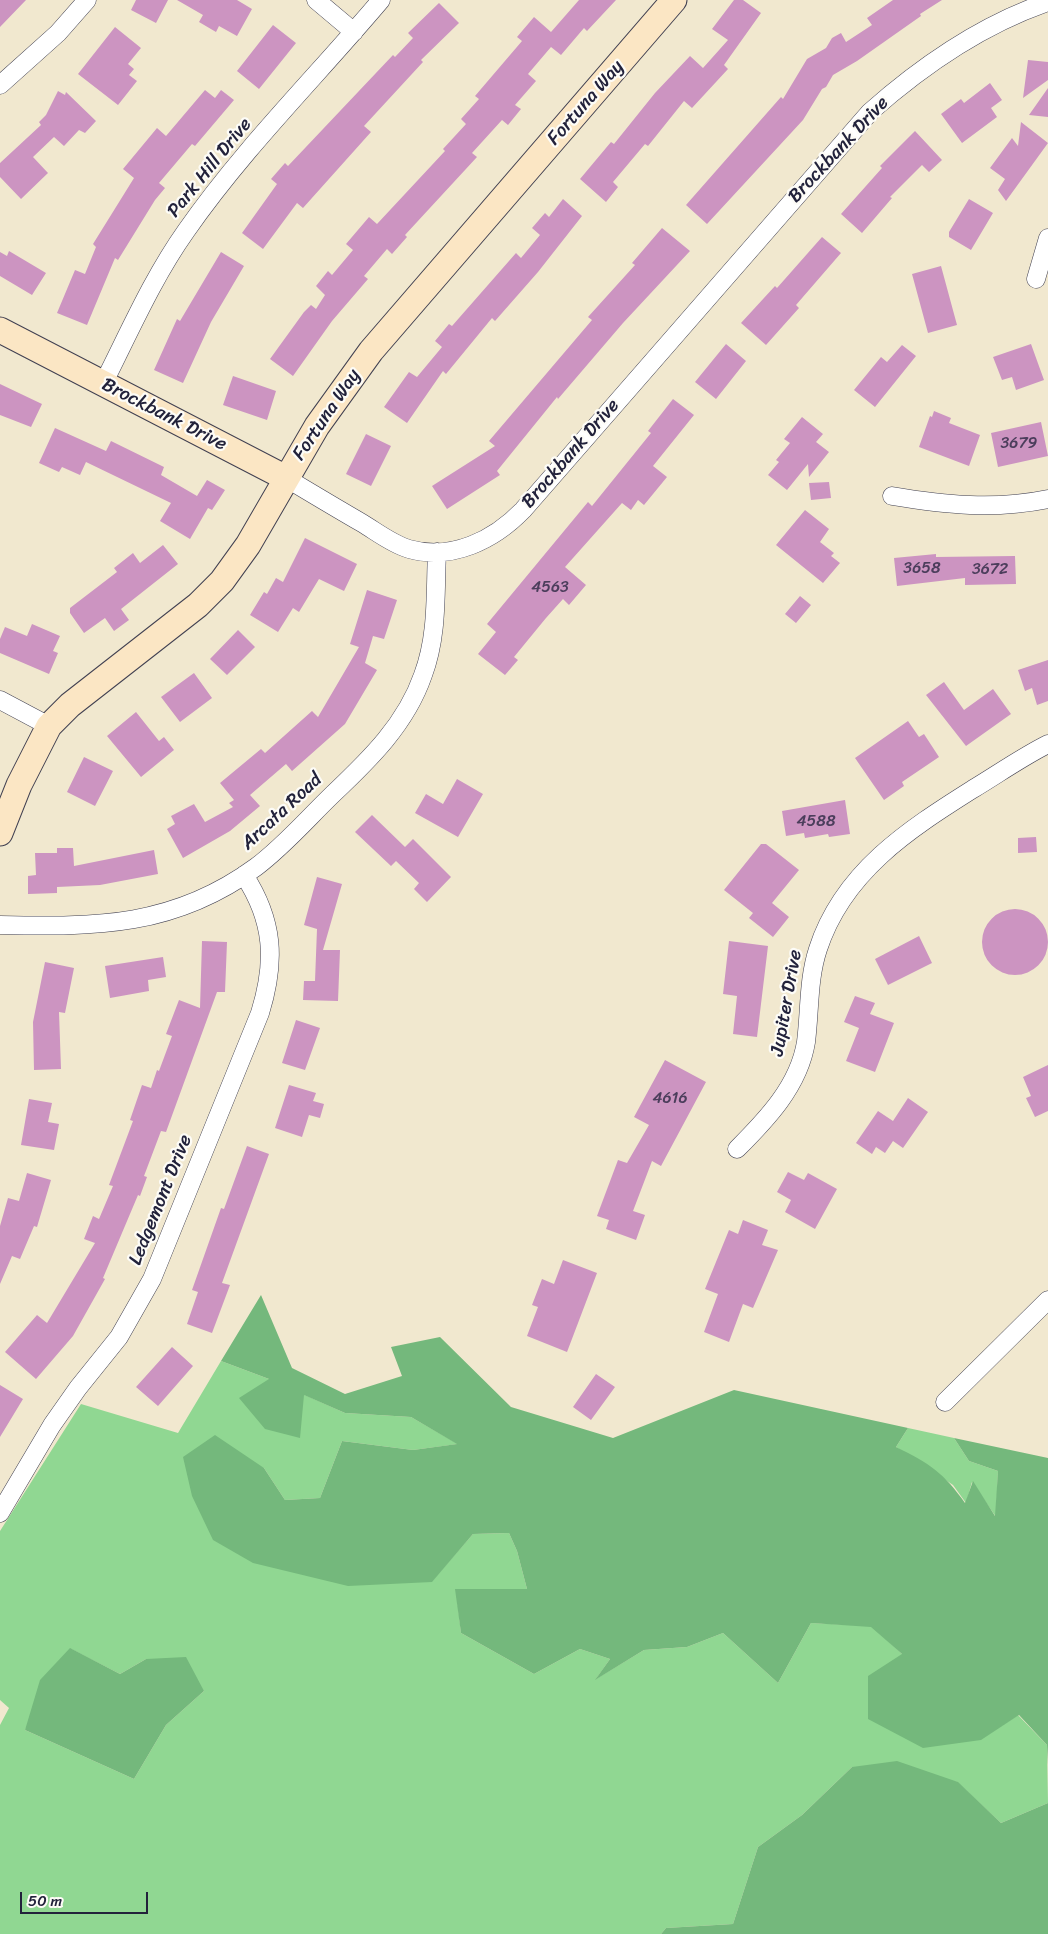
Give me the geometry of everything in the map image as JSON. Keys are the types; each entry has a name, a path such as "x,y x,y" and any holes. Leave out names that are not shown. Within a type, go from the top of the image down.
{"street":[{"path":"0,85 58,33 87,0"},
{"path":"316,0 354,32"},
{"name":"Park Hill Drive","path":"103,384 152,286 184,233 226,179 381,0"},
{"name":"Fortuna Way","path":"0,833 19,785 50,726 70,705 210,593 248,546 286,478 334,401 390,327 674,0"},
{"name":"Brockbank Drive","path":"0,330 286,478 400,546 420,551 437,552 462,549 477,544 514,520 870,112 904,82 942,54 1000,22 1048,2"},
{"path":"1036,279 1048,238"},
{"path":"892,496 946,505 976,506 1025,504 1048,499"},
{"name":"Arcata Road","path":"0,925 88,926 158,915 200,899 244,875 269,856 367,761 394,729 412,702 424,674 433,640 437,552"},
{"path":"0,700 50,726"},
{"name":"Jupiter Drive","path":"736,1149 762,1124 784,1096 797,1069 805,1045 811,980 818,949 831,918 859,874 892,843 922,822 1048,744"},
{"name":"Ledgemont Drive","path":"0,1513 56,1418 119,1337 142,1299 152,1279 260,1013 268,984 270,940 261,904 244,875"},
{"path":"945,1402 1048,1300"}],"green space":[{"path":"261,1295 292,1368 345,1394 402,1376 391,1347 440,1337 511,1407 613,1438 734,1390 908,1428 896,1447 918,1458 943,1476 965,1503 973,1481 995,1516 998,1471 969,1461 954,1438 1048,1458 1048,1765 1047,1745 1019,1715 981,1740 923,1748 868,1719 868,1676 902,1654 871,1627 811,1623 778,1683 723,1633 687,1647 644,1650 595,1680 610,1659 580,1649 534,1674 461,1633 455,1589 527,1589 517,1551 509,1533 473,1534 432,1582 348,1586 253,1563 213,1540 192,1496 183,1457 215,1435 264,1468 285,1500 320,1498 342,1441 413,1450 457,1444 411,1417 345,1413 304,1395 300,1438 265,1429 239,1398 269,1379 221,1361"},
{"path":"221,1361 269,1379 345,1413 411,1417 458,1444 413,1450 342,1441 320,1498 285,1500 264,1468 183,1457 431,1582 473,1534 509,1533 517,1551 527,1589 456,1589 461,1633 534,1674 580,1649 610,1659 596,1679 644,1650 687,1647 723,1633 778,1683 811,1623 872,1626 902,1654 981,1739 1018,1715 1047,1745 1048,1803 1001,1823 957,1782 852,1767 802,1815 758,1847 733,1924 666,1928 661,1934 0,1934 0,1725 9,1708 0,1700 0,1531 81,1404 178,1433","holes":["71,1649 120,1674 146,1659 204,1691 166,1725 134,1779 25,1730"]},
{"path":"908,1428 954,1438 969,1461 998,1471 996,1517 972,1482 966,1503 953,1485 896,1447"},
{"path":"70,1648 120,1674 146,1659 186,1657 204,1691 166,1725 134,1779 25,1730 40,1680"},
{"path":"897,1761 958,1782 1001,1823 1048,1803 1048,1934 661,1934 666,1928 733,1924 758,1847 802,1815 852,1767"}],"building":[{"path":"0,0 26,0 0,27"},
{"path":"136,0 168,0 156,23 131,10"},
{"path":"177,0 237,0 252,9 237,36 219,26 216,32 199,22 203,15"},
{"path":"579,0 616,0 587,31 584,28 561,55 551,47 528,74 536,81 515,105 521,109 508,125 502,120 472,153 477,157 405,235 407,237 392,254 387,249 364,276 368,279 332,321 293,376 270,359 304,312 311,305 316,309 325,295 316,286 328,271 332,275 353,250 346,244 369,217 377,224 445,151 443,149 466,124 461,119 479,99 475,96 522,41 517,37 534,17 551,32"},
{"path":"734,0 743,0 761,13 724,65 728,69 692,108 684,101 648,146 645,144 613,182 618,187 606,202 580,179 611,142 614,144 655,93 690,56 703,68 728,40 712,29"},
{"path":"893,0 942,0 857,61 833,75 803,120 707,224 686,205 781,97 783,99 807,59 826,48 832,38 841,33 846,42 872,25 867,18"},
{"path":"439,3 459,23 421,60 423,62 364,126 371,132 303,208 297,203 263,249 242,233 277,184 271,179 285,163 288,166 393,55 395,57 413,38 408,33"},
{"path":"273,25 296,43 259,89 237,71"},
{"path":"115,27 141,48 128,64 134,69 129,75 137,81 118,105 78,74"},
{"path":"1028,60 1048,62 1048,80 1023,98"},
{"path":"990,83 1002,100 991,108 997,117 962,143 941,114 961,99 964,103"},
{"path":"1048,88 1048,117 1029,115"},
{"path":"205,90 215,98 221,90 234,100 195,146 192,144 159,183 165,188 155,200 118,260 115,258 87,325 57,313 75,270 85,274 96,247 93,244 134,178 123,169 157,128 166,136"},
{"path":"58,91 65,95 66,92 96,121 85,133 79,130 64,146 54,137 33,157 48,173 21,199 0,177 0,163 41,125 39,122 46,115"},
{"path":"1021,122 1048,143 1006,201 998,190 1005,179 990,168 1012,138 1018,146"},
{"path":"915,131 942,160 929,172 922,165 890,197 892,198 862,233 841,214 882,168 880,166"},
{"path":"563,199 582,216 538,272 495,321 492,318 446,374 443,371 407,423 384,407 409,372 417,377 442,347 435,341 449,324 452,326 516,253 521,258 540,235 532,228 545,213 549,217"},
{"path":"969,199 993,213 971,250 949,237 949,232"},
{"path":"662,228 690,251 623,323 558,399 557,397 497,471 500,475 447,509 432,486 495,446 489,441 592,320 588,317 635,265 632,263"},
{"path":"822,237 841,253 796,305 799,308 766,345 741,323 775,286 777,288"},
{"path":"9,251 46,273 32,295 0,276 0,252 7,256"},
{"path":"221,252 244,266 211,322 183,383 154,370 177,319 180,321"},
{"path":"941,266 957,325 928,333 912,274"},
{"path":"726,344 746,361 716,399 695,382"},
{"path":"1031,344 1044,380 1016,390 1012,377 1002,380 993,357"},
{"path":"902,345 916,356 875,407 854,390 881,357 887,362"},
{"path":"233,376 276,391 267,420 223,405"},
{"path":"0,384 42,404 31,427 0,415"},
{"path":"673,399 694,415 653,466 667,477 644,505 638,500 631,510 622,503 565,567 586,585 569,605 563,599 514,657 518,660 505,675 478,654 496,632 487,624 588,502 592,506 651,433 648,431"},
{"path":"934,411 951,418 949,423 980,435 969,466 919,447 930,416 932,417"},
{"path":"802,417 823,434 816,442 829,452 809,477 808,464 787,490 768,475 779,462 776,460 790,443 784,439"},
{"path":"1041,422 1048,456 998,467 991,433"},
{"path":"55,428 106,451 111,441 164,467 161,475 197,496 207,480 225,490 212,510 208,508 190,539 160,521 171,503 86,462 80,475 62,467 59,472 39,463"},
{"path":"366,434 391,446 371,486 346,474"},
{"path":"829,482 831,498 811,500 809,483"},
{"path":"805,510 829,529 820,542 834,553 831,556 840,563 823,583 776,545"},
{"path":"305,538 357,564 344,591 319,579 299,612 293,608 278,632 250,615 264,592 267,594 276,578 283,582"},
{"path":"163,545 178,564 121,609 129,620 114,631 105,618 84,633 70,613 70,608 117,572 114,568 133,553 140,563"},
{"path":"936,554 936,557 1015,556 1016,584 965,585 965,578 897,586 894,558"},
{"path":"367,590 397,600 384,639 373,636 365,663 377,670 345,724 292,771 286,764 250,795 260,806 230,831 183,858 167,829 175,824 171,816 194,804 205,822 233,807 229,803 234,800 220,783 261,749 265,753 312,711 318,717 359,647 350,644"},
{"path":"800,596 811,605 796,623 785,614"},
{"path":"32,624 60,636 53,651 58,653 49,674 0,653 0,639 5,627 27,636"},
{"path":"238,630 255,647 227,675 210,659"},
{"path":"1048,660 1048,701 1037,705 1032,688 1025,691 1018,670"},
{"path":"194,673 212,698 180,722 161,697"},
{"path":"944,682 964,710 993,689 1011,714 966,746 926,695"},
{"path":"136,712 159,741 164,737 174,750 141,777 107,736"},
{"path":"908,721 919,737 924,734 939,757 902,782 904,786 884,800 855,758"},
{"path":"84,757 113,771 95,806 67,792"},
{"path":"457,779 483,794 458,837 415,813 426,794 443,804"},
{"path":"845,800 850,834 829,837 828,834 805,838 804,833 786,836 782,811"},
{"path":"372,815 405,847 413,839 451,877 427,902 414,889 419,883 396,861 391,866 355,832"},
{"path":"1036,837 1037,852 1018,853 1018,838"},
{"path":"761,844 766,844 799,870 772,903 789,917 773,937 749,918 753,913 724,890"},
{"path":"57,848 73,848 74,866 154,850 158,874 100,885 57,887 57,893 28,894 28,876 36,875 35,853 57,853"},
{"path":"317,877 342,884 323,950 340,950 338,1001 303,1000 304,981 315,981 317,929 304,925"},
{"path":"1015,909 1028,912 1038,919 1045,929 1048,942 1045,955 1038,965 1028,972 1015,975 1002,972 992,965 985,955 982,942 985,929 992,919 1002,912"},
{"path":"919,936 932,963 888,985 875,959"},
{"path":"202,941 227,942 225,992 217,992 166,1132 161,1131 144,1176 147,1177 140,1196 138,1195 103,1278 105,1279 73,1336 36,1379 5,1352 37,1315 47,1323 95,1243 84,1239 93,1216 99,1219 113,1186 109,1185 133,1121 130,1120 142,1085 151,1088 157,1070 159,1071 172,1036 166,1034 179,1000 200,1008"},
{"path":"729,941 768,946 757,1037 733,1034 737,996 723,994"},
{"path":"163,957 166,977 148,980 149,991 110,998 105,966"},
{"path":"45,962 74,968 65,1013 59,1012 61,1069 34,1070 33,1022"},
{"path":"855,996 875,1003 870,1014 894,1023 875,1072 846,1061 859,1028 844,1022"},
{"path":"296,1020 320,1028 305,1070 282,1063"},
{"path":"665,1060 706,1082 661,1166 652,1161 633,1211 645,1215 636,1240 606,1229 609,1220 597,1216 618,1160 627,1163 649,1125 634,1117"},
{"path":"1048,1065 1048,1111 1035,1117 1026,1098 1031,1096 1023,1077"},
{"path":"289,1085 316,1093 313,1101 324,1104 320,1118 309,1115 302,1137 275,1128"},
{"path":"908,1098 928,1112 903,1148 893,1141 885,1153 876,1147 872,1154 856,1143 878,1111 893,1121"},
{"path":"29,1099 52,1103 48,1122 59,1124 54,1150 21,1145"},
{"path":"247,1146 269,1154 222,1283 230,1285 212,1333 187,1324 198,1292 192,1290 221,1208 224,1209"},
{"path":"788,1172 804,1180 808,1173 837,1189 815,1229 785,1212 791,1200 777,1192"},
{"path":"27,1173 51,1180 37,1227 34,1226 20,1259 12,1256 0,1284 0,1226 8,1198 19,1201"},
{"path":"743,1220 768,1230 762,1245 778,1250 753,1308 743,1304 729,1342 704,1332 718,1294 705,1289 729,1230 738,1234"},
{"path":"563,1260 597,1273 567,1352 527,1336 538,1307 532,1305 542,1279 554,1284"},
{"path":"172,1347 193,1366 158,1406 136,1387"},
{"path":"596,1374 615,1387 591,1420 573,1407"},
{"path":"0,1385 23,1399 0,1437"}]}
